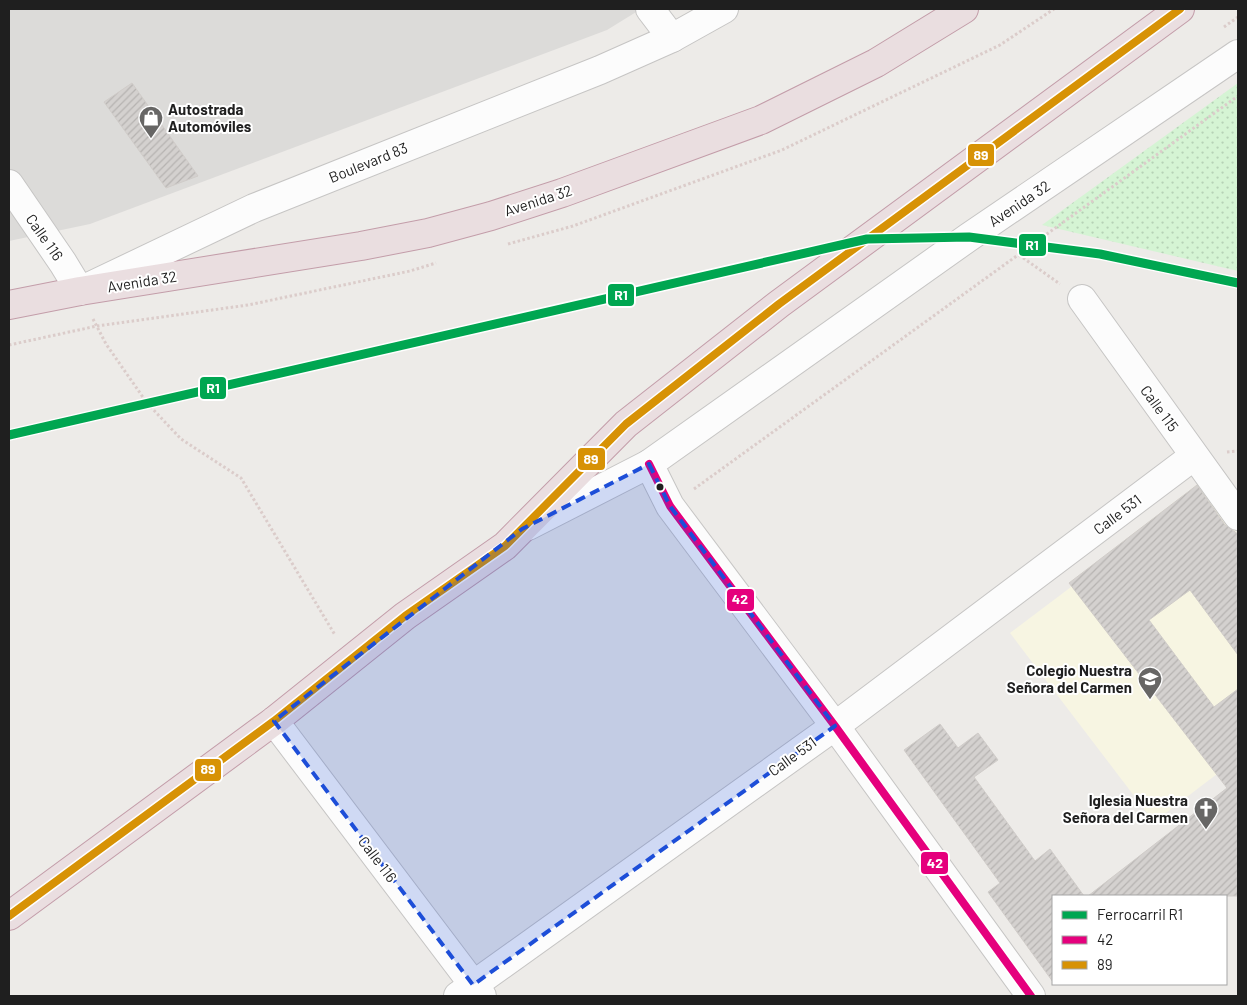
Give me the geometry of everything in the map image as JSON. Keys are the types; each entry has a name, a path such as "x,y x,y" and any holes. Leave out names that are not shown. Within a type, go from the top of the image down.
{"highway":[{"name":"Avenida 32","path":"80,291 428,234 491,216 562,193 761,120 876,63 964,9"},
{"name":"Avenida 32","path":"9,916 274,721 405,616 505,546 626,424 779,304 1180,9"},
{"name":"Boulevard 83","path":"9,305 80,291"}],"street":[{"path":"650,9 672,38"},
{"name":"Boulevard 83","path":"80,291 254,208 600,70 672,38 724,9"},
{"name":"Avenida 32","path":"522,529 649,464 969,237 1238,54"},
{"name":"Calle 116","path":"9,184 80,291"},
{"name":"Calle 115","path":"1082,299 1238,516"},
{"name":"Calle 531","path":"471,992 835,726 1194,456"},
{"path":"649,464 670,506 835,726 1031,996"},
{"name":"Calle 116","path":"274,721 471,992"}],"path":[{"path":"670,506 1238,96"},
{"path":"1019,255 1082,299"},
{"path":"80,291 106,344 147,403 181,439 241,478 350,660"}],"highlighted area":[{"path":"649,464 670,506 835,726 473,985 274,721 522,529"}],"shaded area":[{"path":"9,9 641,9 607,30 90,224 9,241"},
{"name":"Colegio Nuestra Señora del Carmen","path":"1199,483 1238,534 1238,758 1154,822 1010,633 1071,587 1069,583"}],"green space":[{"path":"1238,83 1238,271 1042,225"}],"building":[{"name":"Autostrada Automóviles","path":"132,83 198,176 166,188 104,102"},
{"path":"1197,485 1225,525 1238,534 1238,655 1190,590 1149,620 1214,707 1238,689 1238,896 1089,895 1227,788 1069,583"},
{"path":"940,724 958,748 978,733 998,760 974,777 1035,861 1050,849 1083,895 1052,895 1052,981 988,892 1000,883 904,750"}],"rail line":[{"name":"R1","path":"9,435 867,239 969,237 1100,254 1238,283"}],"transit line":[{"name":"89","path":"9,916 274,721 405,616 505,546 626,424 779,304 1180,9"},
{"name":"42","path":"649,464 670,506 835,726 1031,996"}],"place":[{"name":"Autostrada Automóviles","path":"151,139"},
{"name":"Colegio Nuestra Señora del Carmen","path":"1150,700"},
{"name":"Iglesia Nuestra Señora del Carmen","path":"1206,830"}]}
